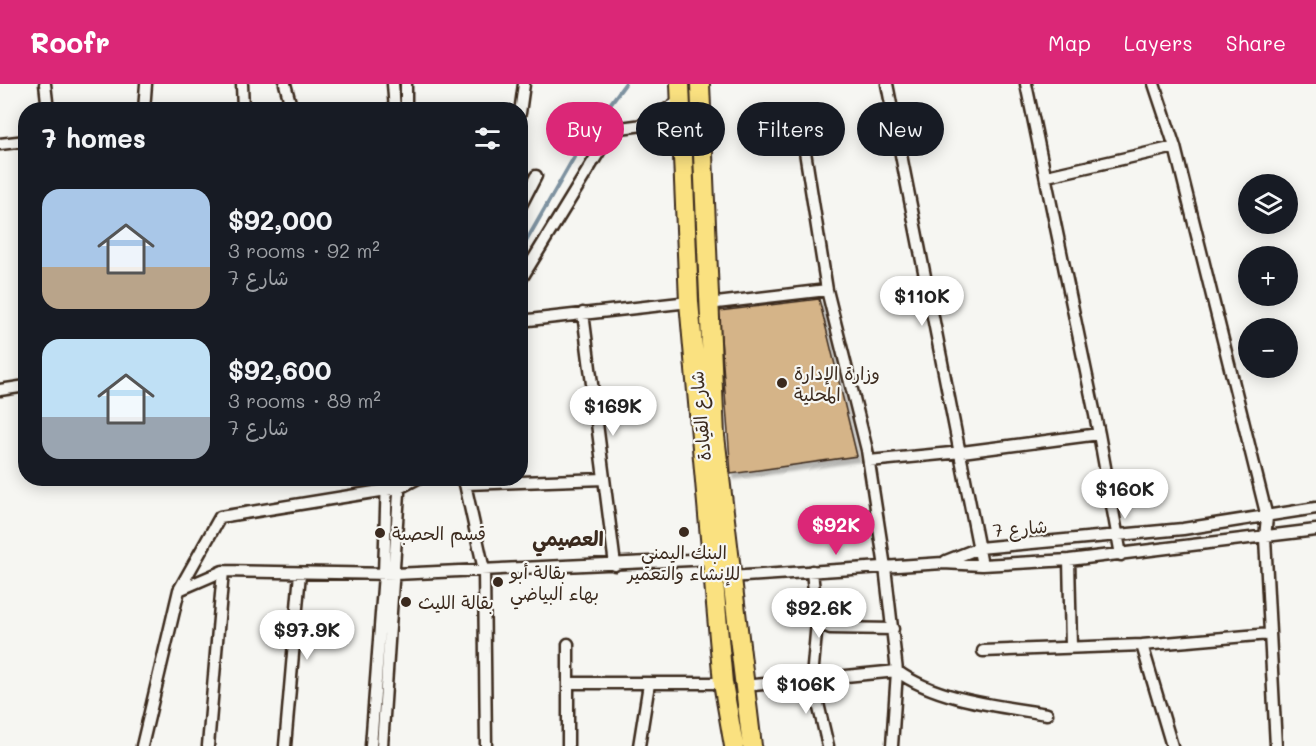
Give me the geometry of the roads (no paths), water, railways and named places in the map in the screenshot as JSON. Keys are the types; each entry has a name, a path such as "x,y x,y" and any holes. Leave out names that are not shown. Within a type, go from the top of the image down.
{"main road":[{"name":"شارع القيادة","path":"700,84 715,436 730,577 752,746"},
{"name":"شارع القيادة","path":"680,92 688,302 723,682 734,746"}],"street":[{"path":"45,84 47,102"},
{"path":"145,102 146,84"},
{"path":"242,84 243,102"},
{"path":"285,84 290,102"},
{"path":"393,84 394,102"},
{"path":"406,84 406,102"},
{"path":"522,102 524,84"},
{"path":"887,84 962,452 982,564"},
{"path":"1026,84 1047,176 1119,535 1121,555"},
{"path":"1154,84 1175,147 1267,517 1265,538 1276,746"},
{"path":"528,268 613,129 643,125 680,92"},
{"path":"0,144 18,142"},
{"path":"1047,176 1175,147"},
{"path":"806,156 827,290 869,461 885,567 897,670 892,746"},
{"path":"528,192 536,176"},
{"path":"708,304 827,290"},
{"path":"528,320 688,302"},
{"path":"583,313 615,565"},
{"path":"0,390 18,387"},
{"path":"869,461 962,452 1099,434"},
{"path":"528,480 604,479"},
{"path":"142,746 179,590 220,517 377,486"},
{"path":"382,746 389,574 387,486"},
{"path":"371,746 399,486"},
{"path":"463,486 484,570 486,746"},
{"name":"شارع 7","path":"943,563 979,548 1183,529 1316,508"},
{"name":"شارع 7","path":"730,577 943,563 982,564 1069,560 1316,530"},
{"path":"179,590 223,571 389,574 712,559"},
{"path":"1069,560 1071,646"},
{"path":"208,746 223,571"},
{"path":"812,572 817,622 812,678 828,746"},
{"path":"285,746 300,573"},
{"path":"817,622 830,628 893,629"},
{"path":"982,651 1142,645 1270,634"},
{"path":"568,644 568,746"},
{"path":"1142,645 1172,746"},
{"path":"744,686 897,670 911,681 974,702 1047,714"},
{"path":"569,683 723,682"},
{"path":"639,746 649,684"}],"waterway":[{"path":"528,238 585,138 625,84"}],"place":[{"name":"وزارة الإدارة المحلية","path":"782,383"},
{"name":"البنك اليمني للإنشاء والتعمير","path":"684,532"},
{"name":"قسم الحصبة","path":"380,533"},
{"name":"بقالة أبو بهاء البياضي","path":"498,582"},
{"name":"بقالة الليث","path":"406,602"}],"district":[{"name":"العصيمي","path":"568,538"}]}
